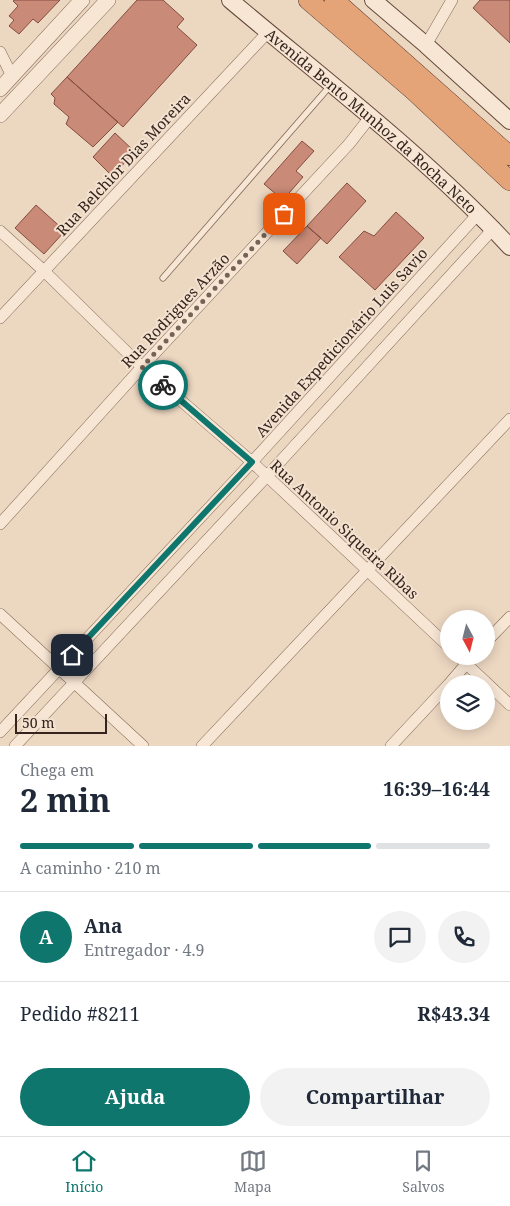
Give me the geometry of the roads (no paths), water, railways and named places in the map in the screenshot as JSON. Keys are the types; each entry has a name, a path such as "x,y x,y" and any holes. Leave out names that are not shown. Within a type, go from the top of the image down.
{"highway":[{"path":"308,0 414,91 510,180"},
{"path":"334,0 510,156"}],"main road":[{"name":"Avenida Bento Munhoz da Rocha Neto","path":"230,0 371,116 493,228 510,247"},
{"path":"373,0 510,121"}],"street":[{"path":"0,89 82,0"},
{"path":"0,115 108,0"},
{"path":"426,45 452,0"},
{"name":"Rua Belchior Dias Moreira","path":"0,318 268,32"},
{"path":"0,52 12,76"},
{"name":"Rua Rodrigues Arzão","path":"0,524 142,367 349,144 371,116"},
{"name":"Avenida Expedicionário Luis Savio","path":"0,732 252,462 478,214"},
{"path":"15,746 267,476 493,228"},
{"name":"Rua Antonio Siqueira Ribas","path":"0,231 44,271 142,367 252,462 440,638"},
{"path":"202,746 510,419"},
{"path":"0,614 143,746"},
{"path":"495,633 510,617"},
{"path":"472,665 510,705"},
{"path":"391,746 440,694"}],"lane":[{"path":"163,278 332,84"}]}
